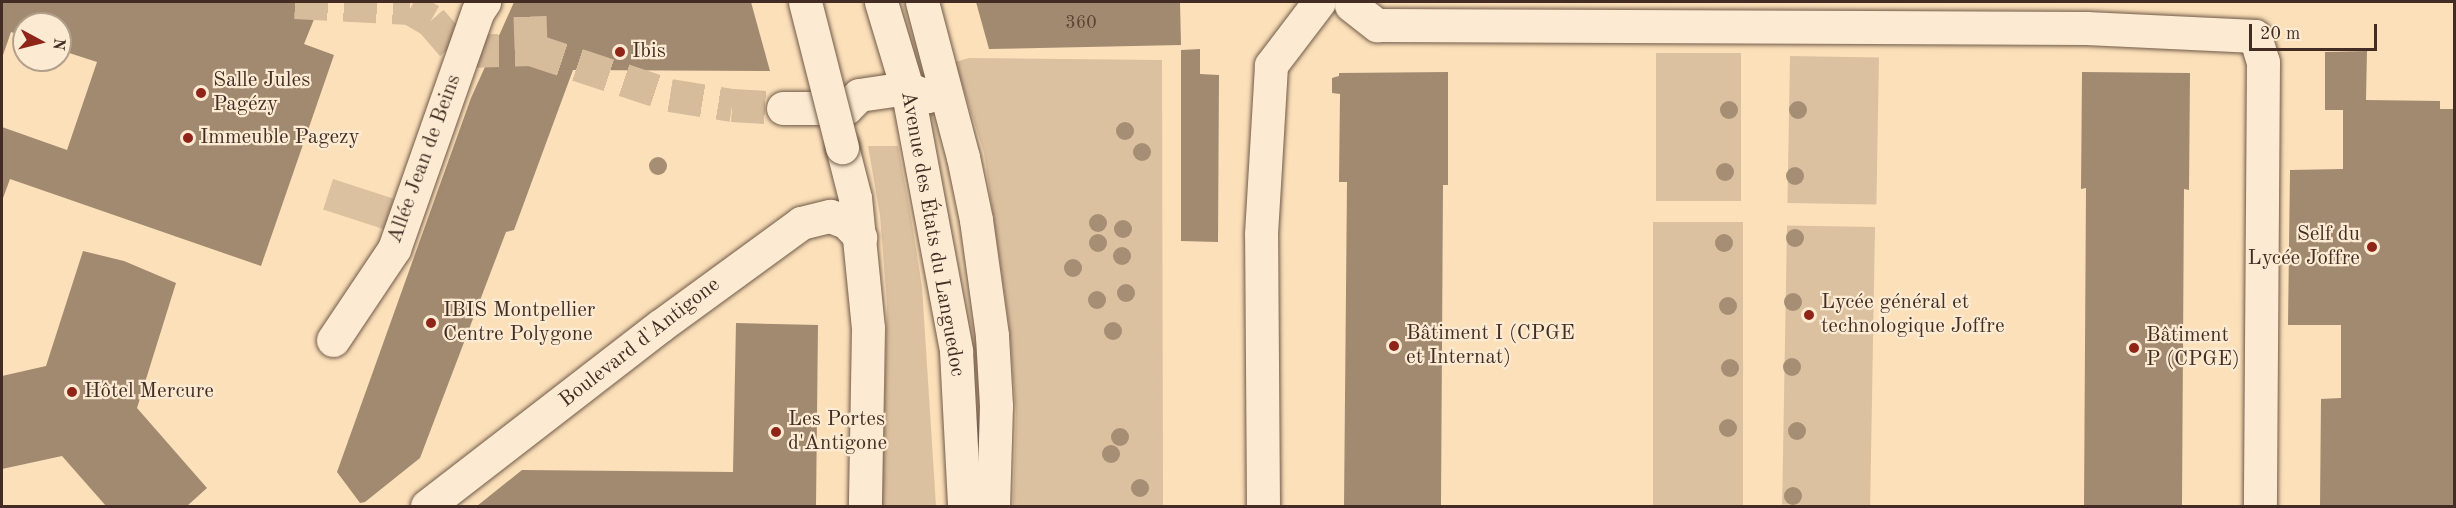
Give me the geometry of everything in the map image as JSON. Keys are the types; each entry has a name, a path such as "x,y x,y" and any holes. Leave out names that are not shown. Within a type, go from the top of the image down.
{"street":[{"name":"Allée Jean de Beins","path":"333,340 394,249 478,11 484,2"},
{"path":"805,2 855,198 860,237 868,328 865,507"},
{"name":"Avenue des États du Languedoc","path":"881,2 907,88 956,351 964,507"},
{"name":"Avenue des États du Languedoc","path":"922,2 951,105 976,220 992,336 995,384 993,507"},
{"path":"1263,507 1261,234 1271,65 1319,2"},
{"path":"1351,6 1377,25 2086,27 2254,36 2263,62 2260,507"},
{"path":"783,97 846,108 859,95 907,88 951,105"},
{"name":"Boulevard d'Antigone","path":"436,499 679,312 801,223 830,216 846,222 860,237"}],"shaded area":[{"path":"1656,53 1741,53 1741,201 1656,201"},
{"path":"1790,56 1879,58 1876,205 1787,203"},
{"path":"969,58 1162,60 1163,506 1013,506 1016,413 1009,324 984,153 955,62"},
{"path":"868,146 898,146 922,287 936,506 882,506 887,304 880,215"},
{"path":"333,179 394,199 384,229 323,209"},
{"path":"1653,222 1743,222 1743,506 1653,506"},
{"path":"1787,225 1875,227 1870,506 1782,504"}],"building":[{"name":"Immeuble Pagezy","path":"2,2 321,2 304,44 334,55 261,266 10,179 2,201 2,127 67,150 97,62 72,54 72,12 12,12 12,32 2,58"},
{"path":"514,2 751,2 770,71 573,70 514,230 506,232 420,458 365,502 360,503 337,472 471,98"},
{"path":"976,2 1180,2 1181,45 989,49"},
{"path":"1200,49 1200,74 1219,75 1218,242 1181,241 1181,50"},
{"name":"Self du Lycée Joffre","path":"2367,51 2366,100 2440,101 2440,109 2454,109 2454,506 2320,506 2321,399 2341,398 2341,325 2288,325 2290,170 2343,169 2343,110 2325,110 2325,52"},
{"name":"Bâtiment I (CPGE et Internat)","path":"1448,72 1448,185 1443,185 1441,506 1344,506 1347,182 1339,182 1340,94 1332,93 1332,78 1339,76 1339,73"},
{"name":"Bâtiment P (CPGE)","path":"2082,72 2190,73 2189,190 2184,189 2182,506 2084,506 2086,188 2081,189"},
{"name":"Hôtel Mercure","path":"83,251 124,261 176,283 137,408 207,488 187,506 106,506 62,456 2,469 2,376 46,366"},
{"name":"Les Portes d'Antigone","path":"736,323 818,325 816,506 477,506 522,470 733,472"}],"tunnel":[{"path":"295,2 410,8 431,20 453,45 466,51 531,49 670,95 732,105 783,108"},
{"path":"530,16 531,49"}],"place":[{"name":"Ibis","path":"620,52"},
{"name":"Salle Jules Pagézy","path":"201,93"},
{"name":"Immeuble Pagezy","path":"188,138"},
{"name":"Self du Lycée Joffre","path":"2372,247"},
{"name":"Lycée général et technologique Joffre","path":"1809,315"},
{"name":"IBIS Montpellier Centre Polygone","path":"431,323"},
{"name":"Bâtiment I (CPGE et Internat)","path":"1394,346"},
{"name":"Bâtiment P (CPGE)","path":"2134,348"},
{"name":"Hôtel Mercure","path":"72,392"},
{"name":"Les Portes d'Antigone","path":"776,432"}]}
